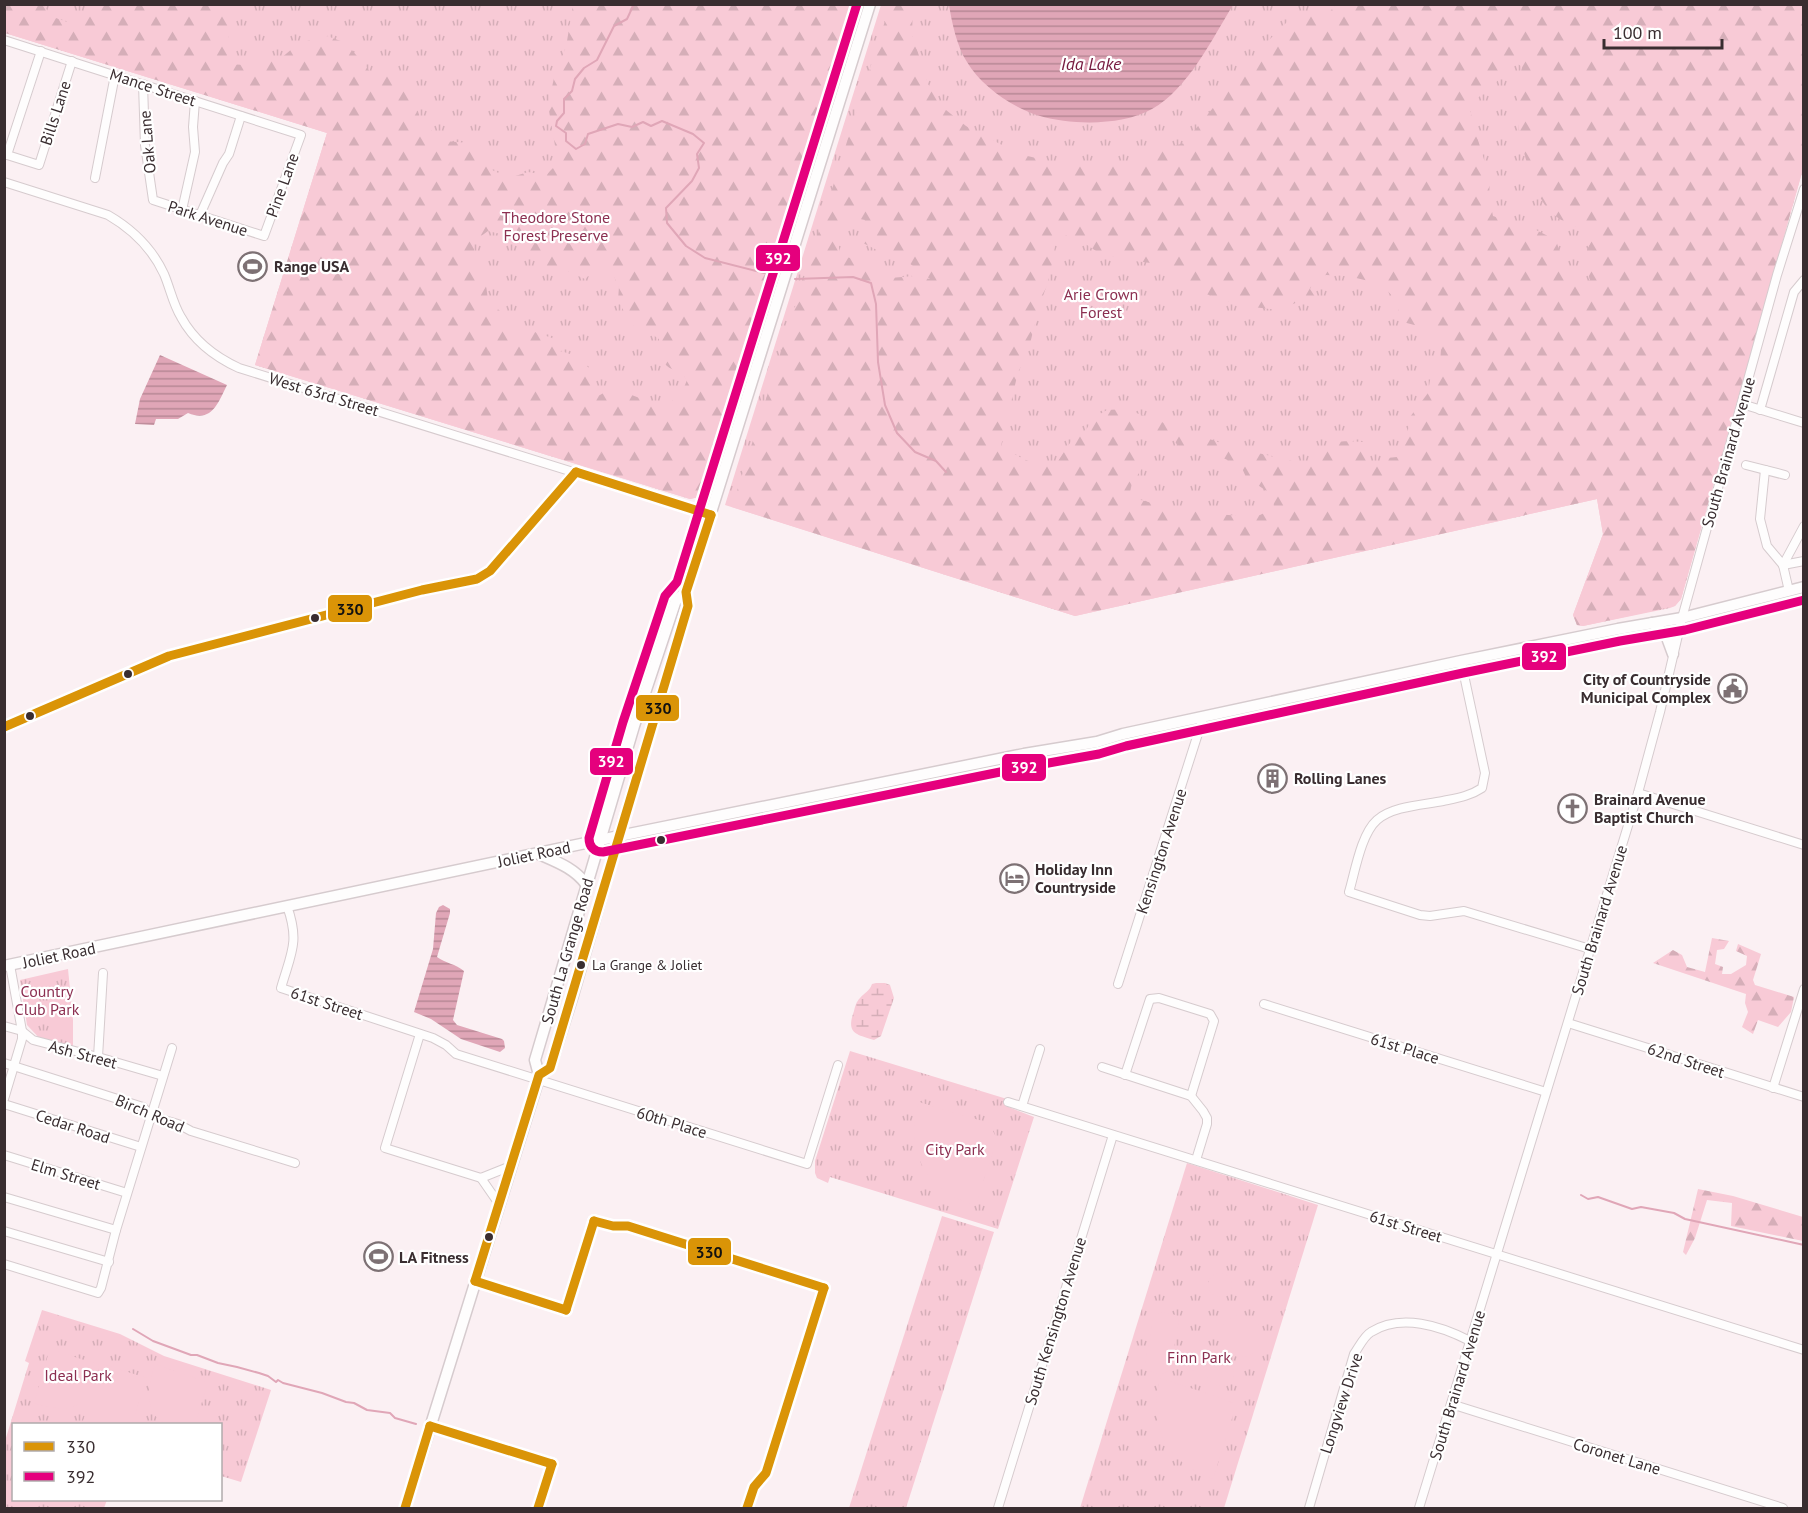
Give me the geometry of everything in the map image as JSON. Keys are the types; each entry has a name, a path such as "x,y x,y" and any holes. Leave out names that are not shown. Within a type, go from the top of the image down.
{"main road":[{"name":"South La Grange Road","path":"538,1078 550,1068 573,995 688,606 686,592 870,4"},
{"name":"Joliet Road","path":"7,966 619,836 1097,741 1461,661 1682,618 1803,587"},
{"name":"South La Grange Road","path":"405,1509 538,1078 535,1060 634,726 675,600 686,592"},
{"path":"1652,623 1666,635 1673,654"},
{"path":"539,854 566,866 581,876 586,884"}],"street":[{"name":"Mance Street","path":"4,40 301,135"},
{"path":"6,154 40,51"},
{"name":"Bills Lane","path":"6,154 39,165 72,62"},
{"path":"95,178 115,75"},
{"name":"Oak Lane","path":"143,84 146,145 153,200"},
{"path":"182,210 195,152 195,101"},
{"path":"200,215 229,154 241,116"},
{"name":"Pine Lane","path":"264,236 301,135"},
{"name":"West 63rd Street","path":"4,182 108,215 120,222 149,249 164,274 177,311 190,331 200,343 239,368 711,515"},
{"name":"South Brainard Avenue","path":"1419,1509 1638,793 1682,618 1803,189"},
{"name":"Park Avenue","path":"153,200 264,236"},
{"path":"1760,410 1794,292 1803,280"},
{"path":"1742,404 1803,421"},
{"path":"1746,465 1785,475"},
{"path":"1765,470 1760,519 1767,546 1783,564 1788,591"},
{"path":"1783,564 1803,526"},
{"path":"1783,564 1803,561"},
{"path":"1461,661 1485,773 1482,788 1470,795 1397,810 1377,820 1365,840 1349,892 1420,915 1430,916 1454,911 1470,913 1590,949"},
{"name":"Kensington Avenue","path":"1118,984 1203,718"},
{"path":"1638,793 1803,845"},
{"name":"61st Street","path":"287,906 293,924 294,942 280,988 420,1034 446,1045 456,1054 538,1078"},
{"path":"4,1099 21,1047 22,1031 7,966"},
{"path":"98,1057 103,973"},
{"path":"1773,1088 1803,989"},
{"path":"1125,1075 1150,999 1159,998 1210,1014 1214,1021 1191,1096"},
{"name":"61st Place","path":"1264,1004 1546,1092"},
{"name":"62nd Street","path":"1568,1023 1803,1097"},
{"name":"Ash Street","path":"4,1026 22,1031 33,1041 163,1076"},
{"path":"420,1034 385,1148 481,1178 499,1204"},
{"path":"4,1264 98,1293 172,1048"},
{"path":"1022,1106 1040,1049"},
{"name":"Birch Road","path":"4,1063 143,1107 151,1116 178,1124 191,1131 295,1163"},
{"name":"60th Place","path":"538,1078 807,1164 838,1065"},
{"path":"1102,1067 1191,1096 1207,1118 1196,1160"},
{"name":"61st Street","path":"1008,1102 1803,1350"},
{"name":"Cedar Road","path":"4,1104 141,1147"},
{"name":"South Kensington Avenue","path":"998,1509 1113,1134"},
{"name":"Elm Street","path":"4,1155 127,1192"},
{"path":"481,1178 511,1166"},
{"path":"4,1197 116,1230"},
{"path":"4,1231 109,1262"},
{"name":"Longview Drive","path":"1309,1509 1354,1354 1369,1333 1392,1322 1415,1322 1470,1341"},
{"name":"Coronet Lane","path":"1451,1404 1783,1509"}],"green space":[{"name":"Arie Crown Forest","path":"1336,4 1803,5 1803,169 1681,599 1675,606 1583,626 1577,625 1573,615 1603,534 1597,499 1075,616 732,507 890,5 913,5 912,34 928,84 941,106 966,126 1019,154 1053,162 1096,166 1130,165 1147,159 1164,149 1184,143 1248,70 1265,44 1289,20 1306,11 1329,13","holes":["1512,59 1522,67 1517,100 1518,123 1523,150 1538,193 1544,204 1561,220 1596,234 1586,256 1586,267 1590,280 1582,284 1566,264 1556,240 1536,230 1493,216 1489,197 1490,179 1469,105 1495,84","855,218 865,220 860,231 863,243 909,263 930,279 914,276 890,278 867,263 840,256 839,233 848,221","1056,234 1075,237 1099,253 1151,263 1197,291 1230,302 1278,310 1298,302 1317,300 1310,289 1315,279 1326,275 1348,276 1381,284 1398,302 1399,321 1422,327 1435,334 1441,349 1440,365 1430,380 1428,393 1410,417 1406,443 1397,457 1387,458 1374,464 1366,456 1364,442 1332,443 1321,451 1309,465 1232,447 1125,409 1107,410 1093,418 1086,430 1074,437 1056,464 1033,462 1001,446 1018,372 1027,356 1054,254","1111,435 1171,437 1181,449 1214,454 1241,466 1246,477 1273,498 1274,508 1260,515 1240,516 1205,513 1141,500 1130,492 1132,483 1141,470 1140,460 1132,450"]},
{"name":"Theodore Stone Forest Preserve","path":"4,5 859,5 703,494 690,499 255,365 327,133 5,33"},
{"name":"Theodore Stone Forest Preserve","path":"4,5 43,5 53,17 76,25 101,5 232,5 226,64 246,65 280,59 299,43 327,36 346,43 372,74 392,74 407,92 423,124 445,141 480,144 488,168 509,178 528,172 546,175 558,163 548,105 554,78 566,47 573,5 859,5 704,490 699,497 690,499 255,365 327,133 5,33","holes":["488,231 517,238 535,259 549,268 567,271 585,279 599,266 610,269 619,287 618,300 631,325 659,339 662,361 687,380 681,394 675,400 658,402 612,388 589,398 592,376 587,365 577,357 559,351 552,338 532,331 504,327 501,312 488,300 486,285 477,269 473,242"]},
{"name":"Arie Crown Forest","path":"881,5 1803,5 1803,169 1681,599 1670,608 1583,626 1577,625 1573,615 1603,534 1597,499 1075,616 725,505"},
{"path":"1712,938 1729,941 1724,949 1717,950 1715,964 1723,967 1722,974 1731,974 1746,965 1747,956 1736,951 1738,944 1761,954 1753,980 1755,985 1794,997 1791,1012 1778,1027 1758,1020 1753,1034 1742,1027 1748,1012 1745,1003 1746,994 1653,963 1673,950 1682,955 1687,967 1705,972"},
{"name":"Country Club Park","path":"68,969 73,1020 73,1049 42,1041 27,1025 20,980"},
{"path":"872,984 890,985 894,998 881,1036 874,1040 854,1032 851,1024 858,1001"},
{"name":"City Park","path":"850,1051 1007,1099 1006,1106 1034,1117 998,1229 830,1177 828,1183 817,1178 815,1161"},
{"path":"919,1102 989,1123 997,1139 976,1205 944,1191 923,1167 917,1153 915,1137 915,1120"},
{"name":"Finn Park","path":"1187,1163 1318,1205 1224,1508 1080,1508"},
{"path":"1698,1189 1733,1196 1803,1217 1803,1241 1731,1226 1732,1203 1707,1200 1695,1238 1686,1255 1683,1252"},
{"path":"942,1216 994,1232 906,1508 849,1508"},
{"path":"1220,1273 1225,1274 1231,1280 1231,1290 1225,1296 1220,1297 1215,1296 1209,1290 1208,1285 1209,1280 1215,1274"},
{"name":"Ideal Park","path":"42,1310 120,1334 164,1356 271,1390 241,1482 222,1476 222,1423 12,1423 12,1501 107,1501 104,1508 5,1508 5,1441 29,1363 25,1361"},
{"path":"1162,1312 1176,1315 1179,1320 1171,1366 1165,1373 1159,1373 1149,1371 1145,1363 1153,1320 1156,1314"},
{"path":"1241,1315 1256,1321 1262,1336 1256,1351 1241,1357 1226,1351 1220,1336 1226,1321"},
{"path":"1203,1340 1209,1344 1212,1353 1233,1368 1234,1378 1231,1384 1216,1385 1202,1371 1189,1368 1187,1354 1190,1346"},
{"path":"56,1351 100,1365 90,1390 78,1404 70,1408 49,1407 34,1403 48,1355"},
{"path":"102,1364 147,1378 132,1423 82,1423"},
{"path":"155,1364 204,1381 207,1386 195,1423 168,1423 155,1416 151,1409 150,1381"},
{"path":"1160,1378 1234,1404 1234,1412 1213,1479 1196,1472 1183,1463 1164,1440 1156,1412"}],"water":[{"name":"Ida Lake","path":"949,5 1233,5 1208,48 1188,76 1165,100 1140,115 1126,119 1082,122 1040,116 1019,108 989,88 963,56 955,35"},
{"path":"160,355 227,385 213,410 203,415 188,413 178,419 156,419 154,425 135,424 140,399"},
{"path":"443,905 450,909 450,913 437,957 464,971 453,1020 457,1025 502,1039 505,1048 500,1052 461,1039 431,1019 414,1012 433,949 436,913"}],"waterway":[{"path":"634,4 627,19 614,26 597,60 584,68 575,79 572,91 564,99 564,113 556,126 566,133 566,141 576,149 585,144 588,134 618,124 632,127 643,122 651,126 662,121 693,134 704,143 697,154 699,168 692,181 666,208 667,223 686,246 705,258 772,275"},
{"path":"795,279 853,277 871,283 876,304 878,362 885,405 897,433 915,452 936,461 946,472"},
{"path":"1581,1195 1588,1199 1598,1197 1632,1209 1641,1207 1674,1213 1685,1219 1804,1245"},
{"path":"133,1329 153,1341 191,1355 259,1373 276,1382 278,1380 322,1393 354,1403 367,1410 390,1413 395,1418 416,1424"}],"transit line":[{"name":"392","path":"857,4 677,582 665,596 623,722 589,838 595,850 603,852 1099,754 1126,746 1463,673 1685,630 1804,600"},
{"name":"330","path":"576,472 711,515"},
{"name":"330","path":"4,727 169,656 422,590 477,579 490,571 576,472"},
{"name":"330","path":"475,1281 539,1075 550,1068 688,606 686,592 711,515"},
{"name":"330","path":"594,1221 613,1226 628,1226 824,1288"},
{"name":"330","path":"566,1310 594,1221"},
{"name":"330","path":"475,1281 566,1310"},
{"name":"330","path":"747,1508 754,1487 766,1473 824,1288"},
{"name":"330","path":"430,1426 552,1464"},
{"name":"330","path":"405,1508 430,1426"},
{"name":"330","path":"538,1508 552,1464"}],"place":[{"name":"Range USA","path":"253,266"},
{"name":"City of Countryside Municipal Complex","path":"1732,688"},
{"name":"Rolling Lanes","path":"1273,778"},
{"name":"Brainard Avenue Baptist Church","path":"1573,808"},
{"name":"Holiday Inn Countryside","path":"1014,878"},
{"name":"La Grange & Joliet","path":"581,965"},
{"name":"LA Fitness","path":"378,1257"}]}
